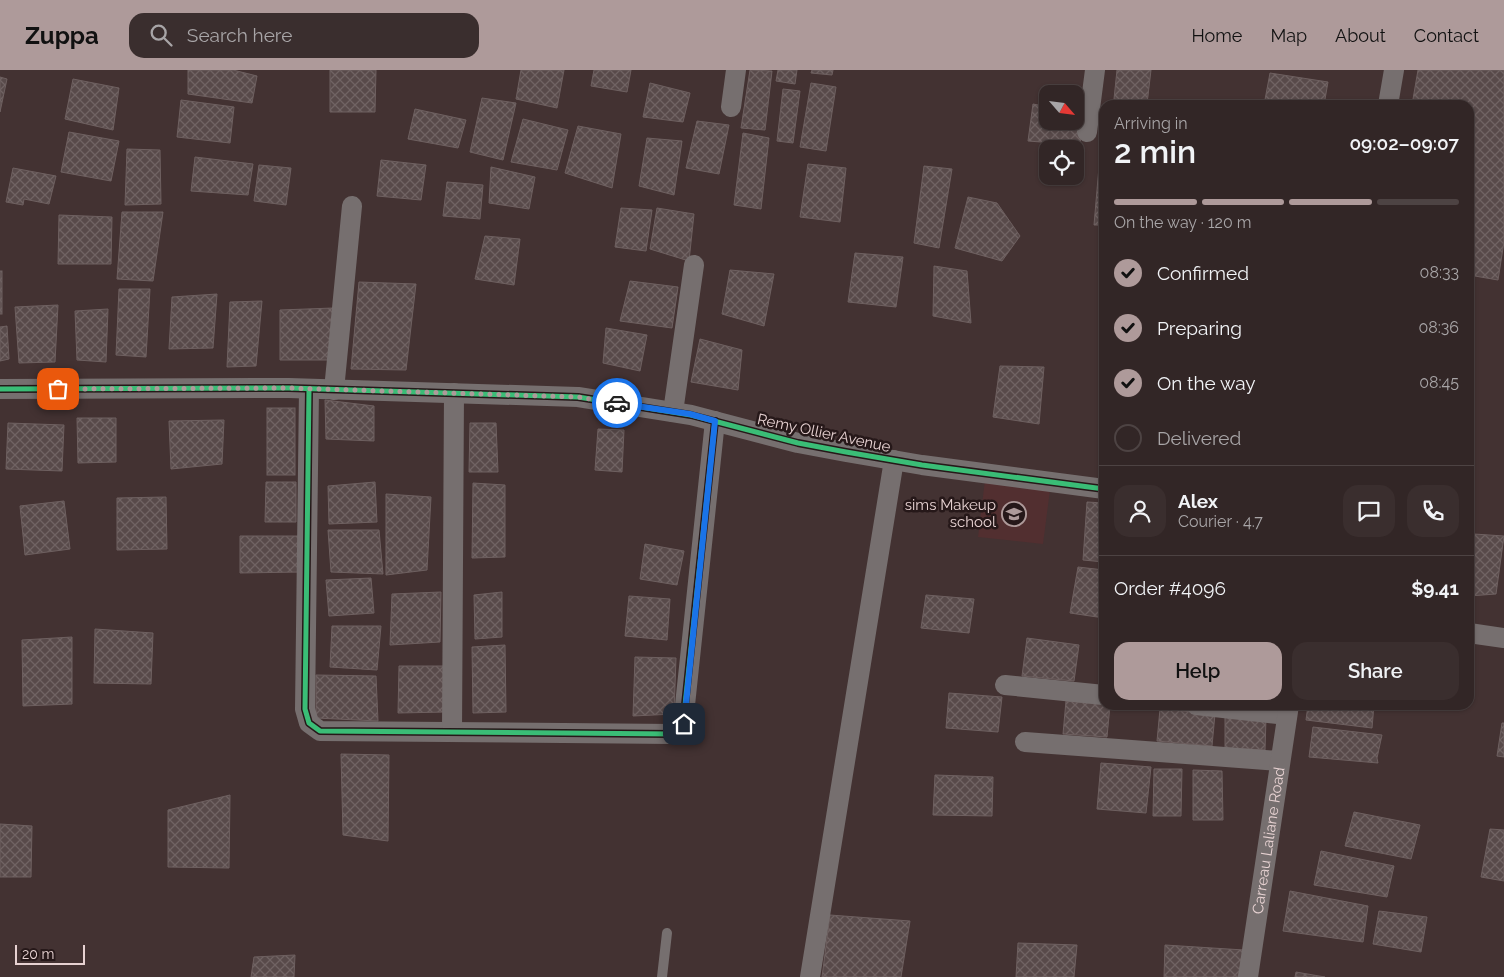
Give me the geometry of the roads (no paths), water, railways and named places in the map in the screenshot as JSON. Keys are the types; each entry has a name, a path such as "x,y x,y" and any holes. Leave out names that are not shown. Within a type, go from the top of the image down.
{"street":[{"path":"730,107 736,70"},
{"path":"1086,132 1095,70"},
{"path":"1389,100 1394,70"},
{"path":"334,390 352,206"},
{"path":"673,412 694,265"},
{"path":"309,389 305,709 309,723 320,731 673,734 680,730 684,724 715,421"},
{"name":"Remy Ollier Avenue","path":"0,390 309,389 578,397 673,412 798,443 894,460 1099,488"},
{"path":"452,732 454,393"},
{"path":"810,977 894,460"},
{"path":"1474,634 1504,638"},
{"path":"1005,685 1099,695"},
{"name":"Carreau Laliane Road","path":"1248,977 1288,710"},
{"path":"1025,742 1280,761"}],"lane":[{"path":"662,977 667,934"}],"place":[{"name":"sims Makeup school","path":"1014,514"}]}
